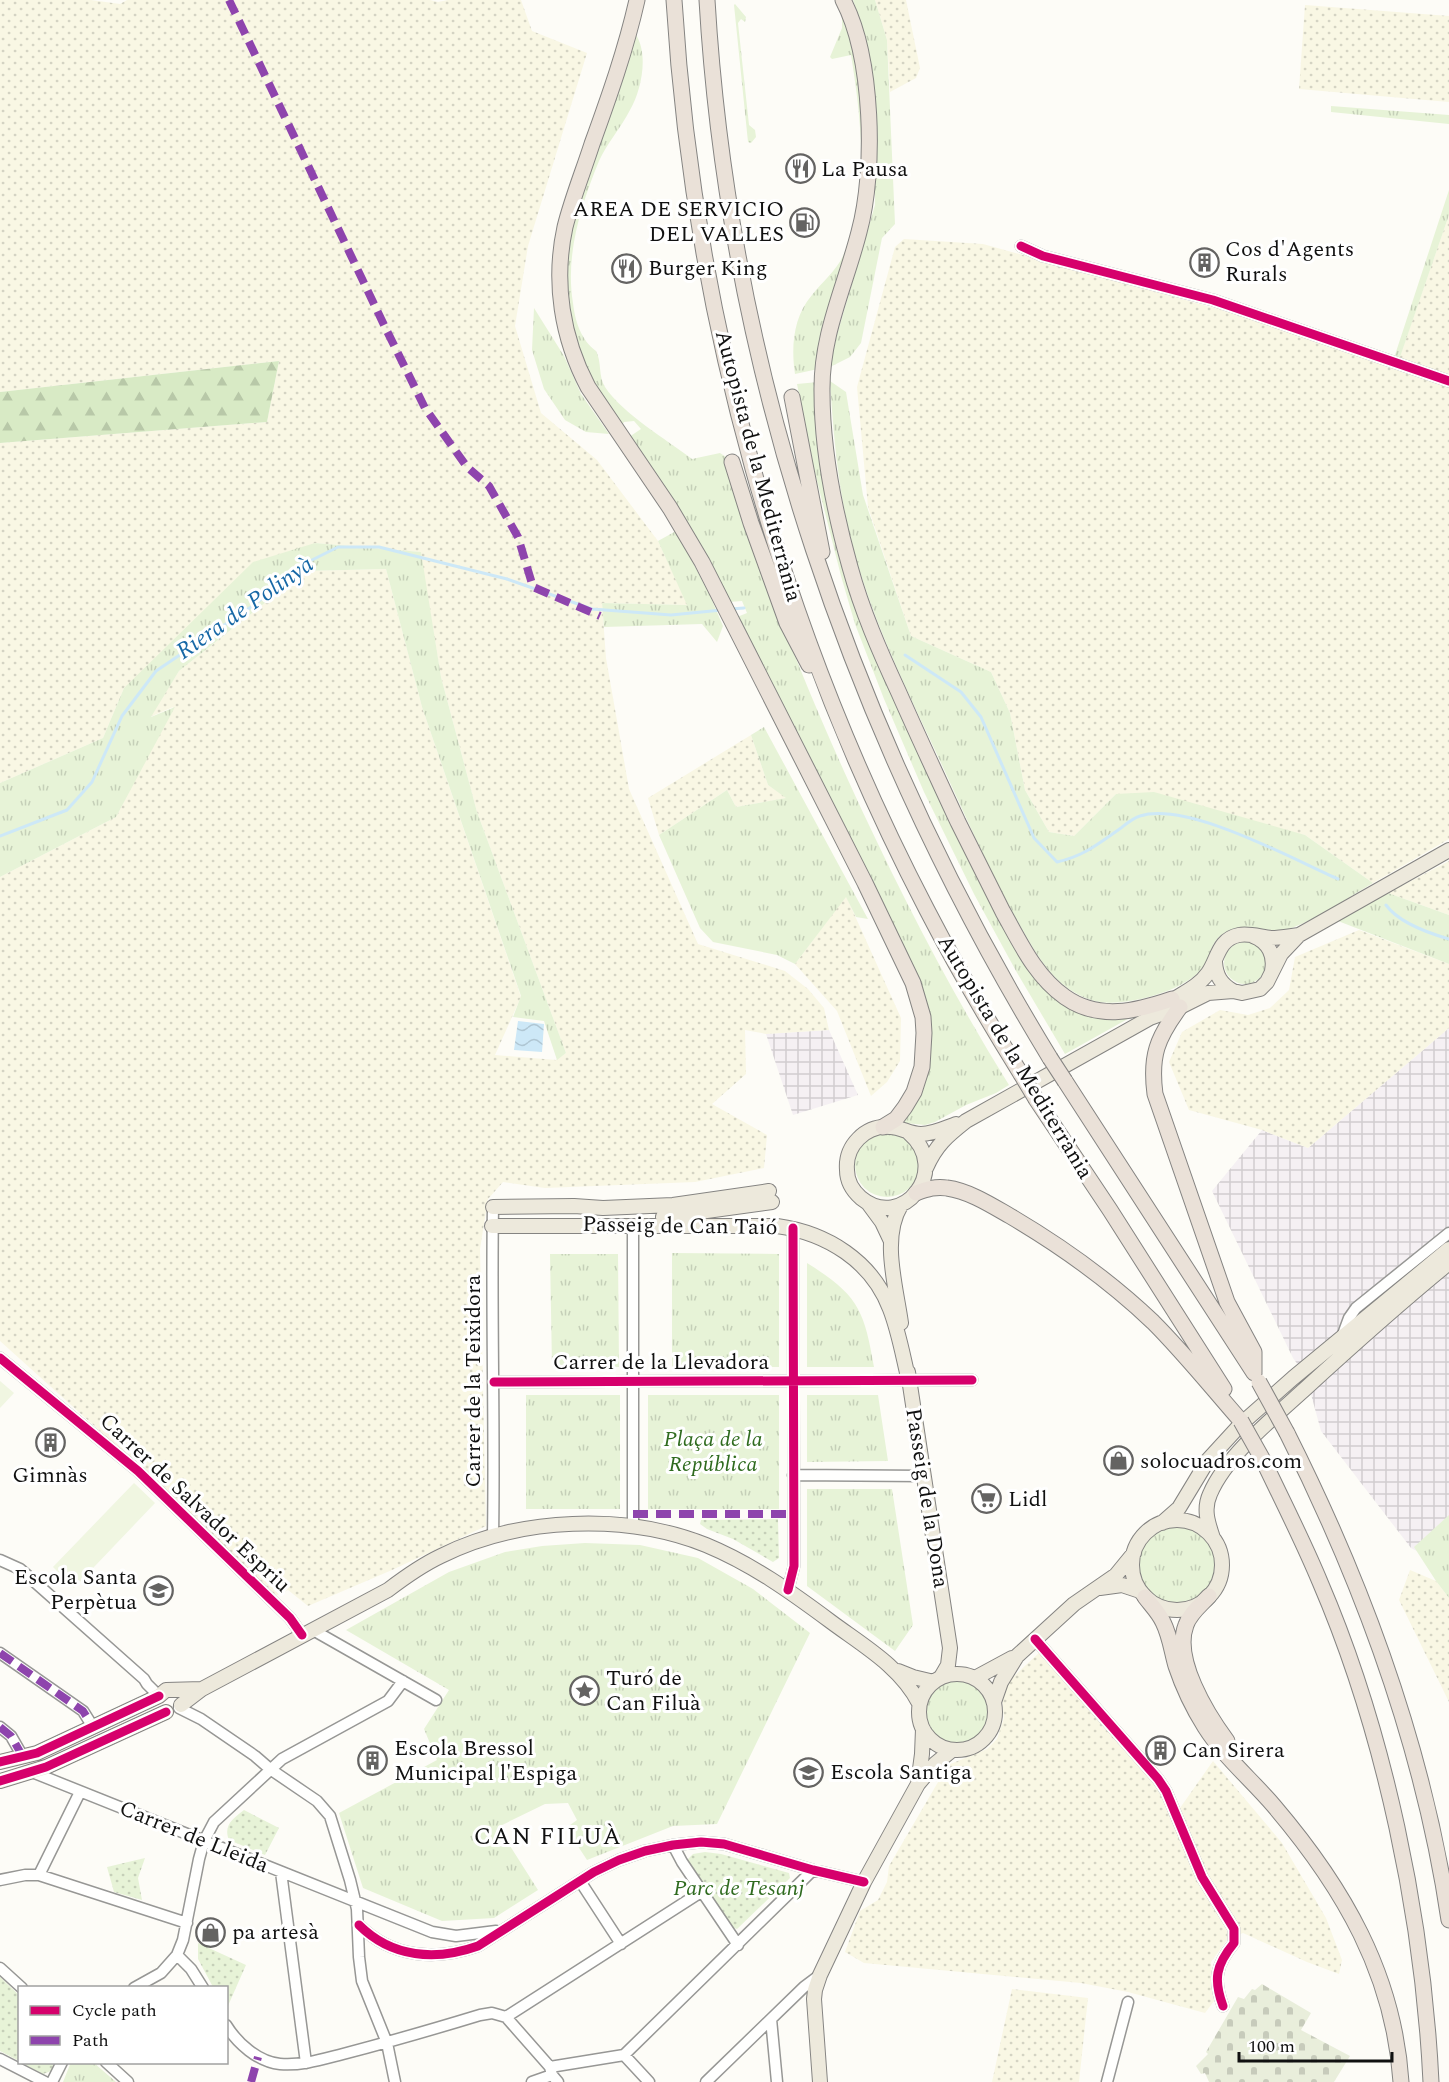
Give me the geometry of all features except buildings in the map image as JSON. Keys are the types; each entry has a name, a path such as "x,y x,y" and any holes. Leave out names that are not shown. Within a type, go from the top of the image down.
{"highway":[{"path":"637,0 620,63 569,211 560,268 562,309 572,352 588,387 615,430 675,515 733,622 907,968 919,999 924,1052 919,1080 902,1112 883,1127"},
{"name":"Autopista de la Mediterrània","path":"674,0 691,170 728,366 777,548 819,669 861,771 926,910 993,1029 1036,1099 1110,1210 1231,1405"},
{"name":"Autopista de la Mediterrània","path":"707,0 725,169 750,318 766,389 787,465 833,608 879,726 920,819 965,909 1050,1058 1256,1377 1287,1433 1346,1558 1398,1701 1424,1797 1449,1920"},
{"path":"843,0 854,28 862,67 868,112 870,160 864,213 827,332 822,376 825,442 834,503 850,568 868,624 948,801 1024,951 1054,988 1065,997 1088,1008 1116,1013 1176,1003"},
{"path":"792,397 833,608"},
{"path":"732,462 787,623 842,726"},
{"path":"1176,1003 1156,1047 1152,1070 1155,1094 1227,1302 1254,1352 1256,1377"},
{"path":"916,1193 938,1187 966,1193 995,1207 1051,1241 1131,1302 1231,1405 1241,1421 1264,1462 1321,1583 1371,1727 1397,1829 1415,1918 1427,2020 1431,2082"},
{"path":"1142,1594 1162,1621 1183,1686 1206,1729 1303,1841 1350,1912 1383,1990 1396,2044 1401,2082"},
{"path":"1209,1596 1191,1614 1184,1632 1184,1653 1193,1681 1206,1708 1226,1739 1300,1826 1342,1885 1385,1978 1400,2038"}],"main road":[{"path":"1176,1003 1208,993 1233,991 1242,993 1260,989 1267,982 1281,954 1299,935 1449,850"},
{"path":"1233,991 1220,980 1215,962 1217,952 1230,938 1239,935 1273,938 1299,935"},
{"path":"1249,935 1259,938 1272,953 1274,963 1272,973"},
{"path":"966,1121 928,1134 909,1133 889,1126 873,1129 863,1134 854,1143 848,1155 846,1167 848,1180 854,1191 868,1203 882,1207 901,1204 916,1193 940,1142 966,1121 1176,1003 1203,980 1215,962"},
{"path":"909,1133 924,1154 926,1168"},
{"name":"Passeig de Can Taió","path":"493,1207 603,1208 674,1205 770,1196 655,1218 518,1220 499,1226"},
{"name":"Passeig de la Dona","path":"868,1203 882,1222 890,1241"},
{"name":"Passeig de la Dona","path":"901,1204 892,1224 890,1241 950,1648 948,1665 938,1679"},
{"name":"Passeig de Can Taió","path":"499,1226 777,1226 793,1228 828,1240 846,1251 876,1282 890,1308 909,1381"},
{"path":"994,1701 1006,1672 1017,1656 1092,1590 1116,1575 1134,1554 1145,1535 1179,1508 1208,1460 1227,1438 1274,1394 1449,1249"},
{"path":"1092,1590 1122,1585 1160,1605 1176,1610 1193,1606 1209,1596 1215,1589 1221,1571 1219,1550 1207,1517 1208,1500 1215,1485 1233,1460 1264,1426 1449,1263"},
{"path":"1162,1523 1175,1521 1192,1523 1213,1538"},
{"path":"0,1780 32,1772 175,1708 202,1689 388,1590 408,1574 442,1555 493,1536 559,1525 595,1524 667,1533 705,1545 743,1562 788,1590 896,1670 911,1688 919,1703 919,1715 923,1729 918,1784"},
{"path":"1134,1554 1133,1574 1142,1594"},
{"name":"Passeig de la Dona","path":"950,1648 970,1676"},
{"path":"919,1703 926,1691 938,1679 950,1674 970,1676 1017,1656"},
{"path":"896,1670 913,1677 938,1679"},
{"path":"923,1729 933,1741 952,1750 964,1750 987,1735 992,1727 995,1712 994,1701 988,1690 970,1676"},
{"path":"0,1762 37,1753 162,1695 202,1689"},
{"path":"162,1695 181,1697 175,1708"},
{"path":"162,1695 160,1706 175,1708"},
{"path":"820,2082 814,1999 820,1975 864,1882 918,1784 935,1764 952,1750"},
{"path":"23,1757 32,1772"}],"street":[{"path":"1022,246 1043,256 1213,300 1449,381"},
{"name":"Carrer de la Teixidora","path":"493,1207 499,1226 494,1382 493,1536"},
{"path":"633,1225 633,1527"},
{"path":"788,1590 794,1566 793,1228"},
{"path":"1342,1337 1349,1318 1356,1308 1449,1233"},
{"path":"1429,1279 1449,1272"},
{"name":"Carrer de Salvador Espriu","path":"0,1358 138,1471 308,1633 436,1700"},
{"name":"Carrer de la Llevadora","path":"494,1382 972,1380"},
{"path":"793,1475 924,1476"},
{"path":"0,1560 20,1569 162,1695"},
{"path":"1035,1639 1148,1767 1166,1791 1202,1877 1233,1929 1234,1943 1221,1961 1217,1973 1223,2006"},
{"path":"0,1653 83,1711 93,1727"},
{"path":"138,1986 161,1973 177,1955 187,1923 204,1841 214,1822 270,1769 299,1748 388,1701 403,1681"},
{"path":"145,1682 162,1695"},
{"path":"175,1708 210,1725 327,1811 355,1902 359,1925 362,1981 387,2043 394,2082"},
{"path":"0,1727 11,1736 23,1757"},
{"name":"Carrer de Lleida","path":"32,1772 432,1932 456,1936 501,1930"},
{"path":"39,1875 80,1792"},
{"path":"359,1925 369,1935 418,1955 436,1956 458,1953 478,1946 594,1872 619,1860 645,1851 701,1842 724,1844 864,1882"},
{"path":"673,1845 701,1892 738,1945"},
{"path":"532,2082 624,2055 813,1870"},
{"path":"281,1872 306,2063"},
{"path":"0,1880 39,1875 187,1923"},
{"path":"580,1881 621,1944"},
{"path":"506,2017 701,1892"},
{"path":"177,1955 191,1969 202,1986"},
{"path":"0,1968 20,1986"},
{"path":"706,2082 820,1975"},
{"path":"1107,2082 1128,2002"},
{"path":"228,2027 243,2046 258,2057 279,2064 306,2063 492,2013 506,2017 553,2075"},
{"path":"771,2019 777,2082"},
{"path":"624,2055 649,2082"},
{"path":"0,2059 45,2082"},
{"path":"52,2082 61,2064"},
{"path":"108,2064 128,2082"}],"shaded area":[{"path":"0,0 91,0 120,4 127,0 430,0 438,2 521,0 532,31 587,53 528,246 515,326 541,413 597,460 658,541 688,605 602,603 606,658 629,789 698,944 785,971 808,989 824,1008 829,1030 766,1034 745,1030 746,1074 712,1104 767,1135 764,1168 695,1182 545,1188 503,1182 488,1199 480,1249 486,1526 308,1606 288,1590 275,1596 141,1468 0,1341 0,877 116,817 173,707 150,717 179,671 305,571 386,569 422,707 521,997 495,1055 556,1060 566,1053 477,812 441,677 420,552 315,543 124,688 103,738 0,783 0,443 267,422 279,361 0,392"},
{"path":"875,0 906,0 920,68 916,78 890,92 887,40"},
{"path":"1305,5 1449,16 1449,102 1299,89"},
{"path":"1449,215 1449,839 1373,883 1305,835 1116,794 1074,836 1049,832 1025,790 1010,713 991,672 911,636 868,507 857,387 895,247 904,239 983,244 1399,359"},
{"path":"751,735 768,785 787,798 736,807 727,790 659,835 648,798"},
{"path":"1449,861 1449,915 1388,893"},
{"path":"846,896 901,1018 900,1061 887,1082 871,1096 837,1011 795,964"},
{"path":"1359,930 1449,964 1449,1028 1308,1148 1262,1130 1189,1110 1169,1062 1182,1032 1220,1010 1248,1015 1270,1008 1289,990 1295,957"},
{"path":"1449,1028 1449,1568 1411,1548 1321,1431 1306,1376 1293,1358 1212,1191 1262,1130 1308,1148"},
{"path":"829,1030 858,1095 793,1115 766,1034"},
{"path":"1410,1570 1436,1581 1449,1598 1449,1702 1399,1600"},
{"path":"1040,1652 1156,1782 1173,1818 1213,1761 1282,1843 1326,1918 1342,1960 1339,1974 1243,1933 1227,1940 1211,1962 1214,2001 1205,2013 1128,1992 1081,1983 864,1963 845,1952 860,1911 878,1900 887,1882 889,1866 948,1765 987,1749 997,1739 1004,1718 1002,1697 1012,1678"},
{"path":"1012,1989 1088,1998 1079,2082 992,2082"}],"green space":[{"path":"853,0 875,0 887,40 895,224 882,238 861,343 850,357 830,367 837,335 875,205 875,102 866,39"},
{"path":"735,4 746,17 745,22 741,19 738,23 749,125 755,130 756,137 751,143 748,142"},
{"path":"842,18 846,19 858,72 864,138 861,203 818,369 795,374 793,353 797,323 812,295 833,272 843,256 852,233 857,209 861,157 860,130 851,55 832,59 830,57 842,28"},
{"path":"636,35 640,43 643,63 637,93 626,117 599,161 576,231 571,267 575,317 586,341 598,355 601,378 605,387 622,407 692,459 720,453 726,457 781,620 848,780 924,935 1009,1085 925,1125 905,1123 903,1119 918,1097 926,1074 929,1023 737,617 747,613 742,601 729,602 629,437 641,429 634,421 624,422 621,427 580,364 569,325 565,280 567,241 623,66"},
{"path":"1331,106 1449,115 1449,124 1331,112"},
{"path":"1449,190 1449,215 1399,360 1394,358"},
{"path":"534,308 564,356 581,394 609,434 586,432 565,420 544,389 532,350"},
{"path":"279,361 267,422 0,443 0,392"},
{"path":"830,381 846,392 863,495 911,636 991,672 1010,713 1025,790 1049,832 1074,836 1116,794 1154,792 1305,835 1373,883 1298,926 1280,930 1243,927 1228,931 1217,938 1206,962 1195,976 1156,995 1126,1002 1100,1002 1079,995 1060,982 1037,954 1001,890 915,707 869,600 847,525 836,453"},
{"path":"818,382 861,619 1053,995 1133,1016 1065,1054 974,894 924,792 855,624 813,465 797,384"},
{"path":"676,531 708,591 723,626 717,642 702,624 604,627 602,603 687,605 658,541"},
{"path":"315,543 421,552 441,677 477,812 566,1053 557,1060 544,1021 513,1017 521,996 422,707 386,569 305,571 179,671 151,717 175,707 116,817 0,877 0,783 103,738 124,688 253,562"},
{"path":"764,727 868,919 856,917 846,897 795,964 777,955 713,942 700,928 659,835 727,790 736,807 786,798 768,785 751,735"},
{"path":"1388,893 1449,915 1449,964 1338,921"},
{"path":"1245,942 1260,948 1266,963 1260,978 1245,984 1230,978 1224,963 1230,948"},
{"path":"881,1133 893,1133 910,1142 917,1153 919,1165 917,1177 910,1188 893,1197 881,1197 869,1192 860,1183 855,1171 855,1159 860,1147 869,1138"},
{"name":"Plaça de la República","path":"672,1253 779,1254 779,1367 672,1367"},
{"path":"550,1254 618,1254 619,1367 552,1367"},
{"path":"807,1263 838,1285 856,1305 862,1317 874,1367 807,1367"},
{"path":"0,1381 14,1393 0,1408"},
{"path":"526,1395 620,1395 620,1509 526,1509"},
{"name":"Plaça de la República","path":"648,1395 779,1395 779,1509 648,1509"},
{"path":"807,1395 878,1395 888,1461 807,1462"},
{"path":"134,1483 155,1503 74,1588 53,1567"},
{"path":"807,1489 892,1489 913,1625 895,1651 807,1586"},
{"path":"1449,1515 1449,1598 1414,1547"},
{"path":"778,1519 779,1558 773,1562 733,1539 700,1524 701,1520"},
{"path":"1168,1521 1186,1521 1202,1528 1214,1540 1221,1556 1221,1574 1214,1590 1202,1602 1186,1609 1168,1609 1152,1602 1140,1590 1133,1574 1133,1556 1140,1540 1152,1528"},
{"path":"585,1543 640,1545 698,1558 753,1589 810,1633 717,1824 673,1826 587,1860 566,1828 577,1820 568,1803 545,1804 498,1827 538,1890 494,1918 442,1921 363,1888 339,1813 437,1760 424,1729 449,1690 346,1630 449,1572 505,1552 542,1546"},
{"path":"957,1674 971,1677 984,1685 992,1698 995,1712 992,1726 984,1739 971,1747 957,1750 943,1747 930,1739 922,1726 919,1712 922,1698 930,1685 943,1677"},
{"path":"244,1810 279,1828 265,1855 229,1840 228,1826"},
{"name":"Parc de Tesanj","path":"705,1852 721,1854 789,1873 790,1878 737,1929 731,1927 687,1860 693,1854"},
{"path":"145,1858 138,1878 142,1900 114,1892 107,1867"},
{"path":"198,1943 246,1965 228,2006 228,1986 212,1986 198,1959"},
{"path":"0,1977 18,1994 18,2060 0,2051"},
{"path":"1262,1984 1311,2013 1301,2030 1350,2056 1334,2082 1209,2082 1205,2073 1201,2074 1196,2066 1208,2054 1206,2052 1238,1997 1244,1999 1252,1989 1255,1990"},
{"path":"24,2064 54,2064 51,2071 43,2074"},
{"path":"70,2064 95,2064 116,2082 63,2082"}],"water":[{"path":"518,1021 544,1024 542,1052 514,1050"}],"waterway":[{"name":"Riera de Polinyà","path":"0,836 67,810 92,782 122,716 156,671 254,605 300,566 338,547 379,547 507,579 592,609 671,615 722,610"},
{"name":"Riera de Polinyà","path":"731,609 744,608"},
{"name":"Riera de Polinyà","path":"905,655 961,692 981,717 1034,838 1057,862 1090,849 1137,817 1160,814 1185,817 1240,834 1338,879"},
{"name":"Riera de Polinyà","path":"1386,905 1406,922 1449,939"}],"marked path":[{"path":"229,0 425,408 467,467 489,486 518,537 533,587 600,616"},
{"path":"633,1514 794,1514"},
{"path":"0,1653 83,1711 93,1727"},
{"path":"0,1727 11,1736 23,1757"},
{"path":"251,2082 258,2057"}],"cycle path":[{"path":"1021,246 1043,256 1213,300 1449,381"},
{"path":"788,1590 794,1566 793,1228"},
{"path":"0,1358 138,1471 290,1618 302,1635"},
{"path":"494,1382 972,1380"},
{"path":"1035,1639 1166,1791 1202,1877 1234,1929 1234,1943 1223,1958 1218,1973 1218,1988 1223,2006"},
{"path":"0,1762 37,1753 159,1696"},
{"path":"0,1781 46,1767 166,1712"},
{"path":"359,1925 386,1944 415,1954 431,1955 462,1951 478,1946 594,1872 619,1860 645,1851 701,1842 724,1844 864,1882"}],"place":[{"name":"La Pausa","path":"800,169"},
{"name":"AREA DE SERVICIO DEL VALLES","path":"805,222"},
{"name":"Cos d'Agents Rurals","path":"1204,262"},
{"name":"Burger King","path":"627,268"},
{"name":"Gimnàs","path":"50,1443"},
{"name":"solocuadros.com","path":"1119,1461"},
{"name":"Lidl","path":"987,1499"},
{"name":"Escola Santa Perpètua","path":"158,1590"},
{"name":"Turó de Can Filuà","path":"585,1691"},
{"name":"Can Sirera","path":"1161,1750"},
{"name":"Escola Bressol Municipal l'Espiga","path":"373,1761"},
{"name":"Escola Santiga","path":"809,1772"},
{"name":"pa artesà","path":"211,1932"}],"district":[{"name":"CAN FILUÀ","path":"548,1837"}]}
